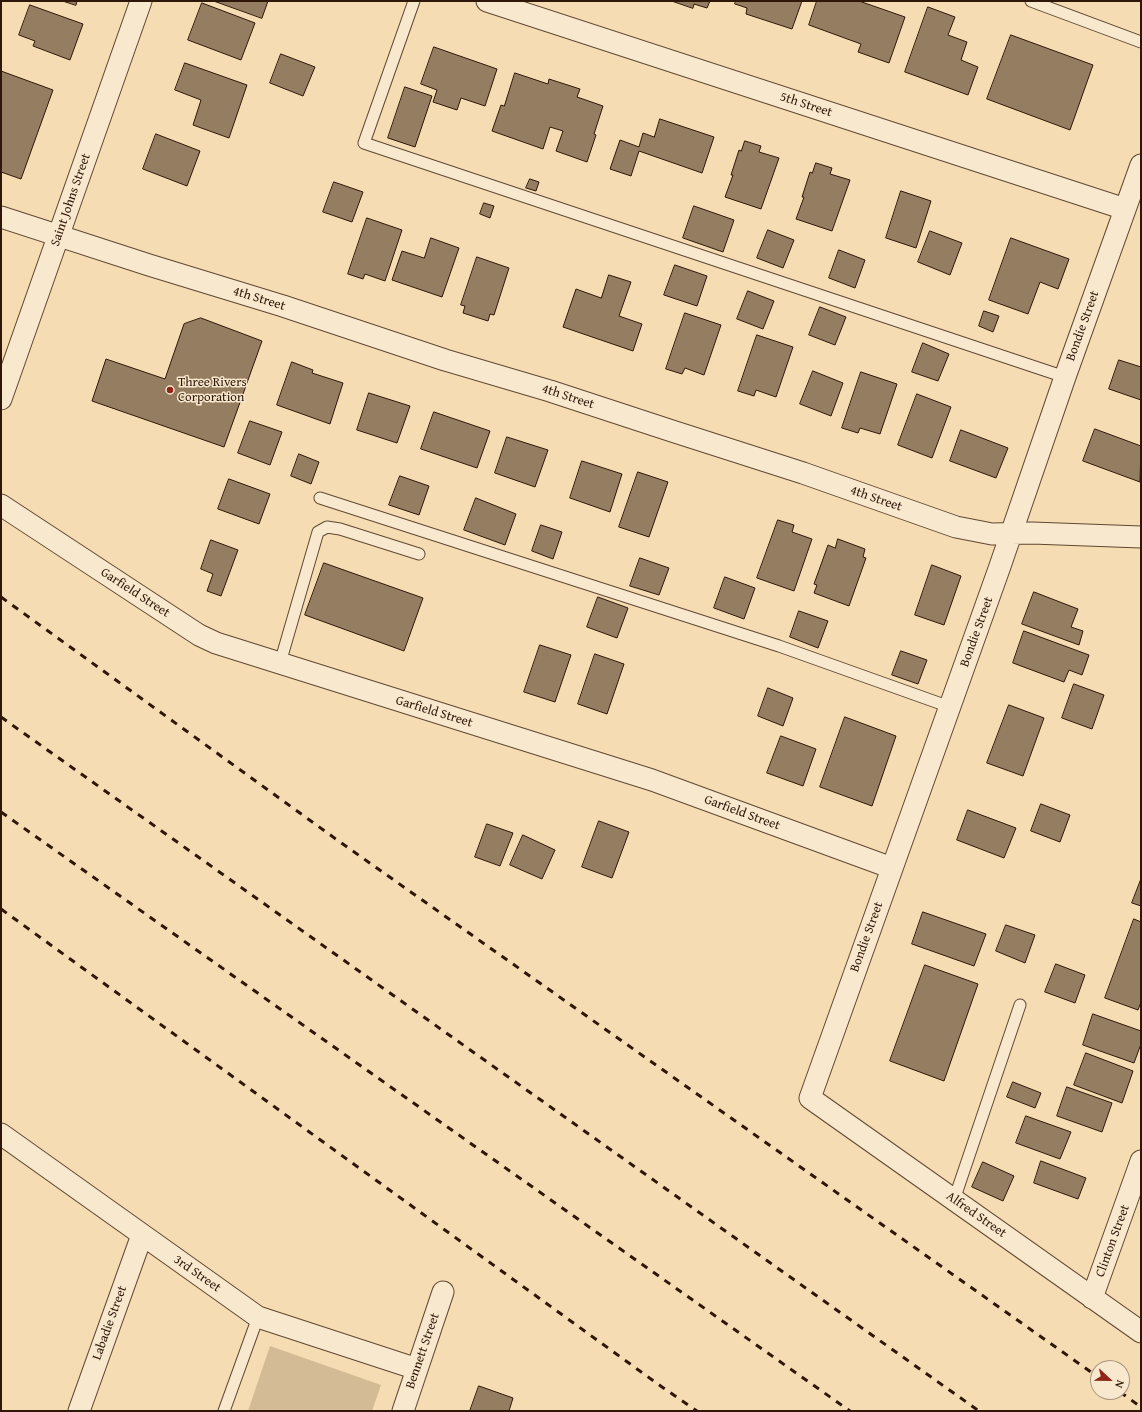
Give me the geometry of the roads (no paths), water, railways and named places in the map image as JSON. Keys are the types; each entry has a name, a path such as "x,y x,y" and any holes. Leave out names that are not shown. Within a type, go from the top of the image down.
{"street":[{"name":"Saint Johns Street","path":"1,399 141,1"},
{"name":"5th Street","path":"488,1 1125,209"},
{"name":"Bondie Street","path":"810,1098 1012,534 1065,377 1141,165"},
{"name":"4th Street","path":"1,217 283,306 444,360 550,391 672,430 803,473 956,527 992,534 1032,533 1141,538"},
{"name":"Garfield Street","path":"1,505 199,635 216,643 652,780 892,868"},
{"name":"Alfred Street","path":"810,1098 1141,1332"},
{"name":"3rd Street","path":"1,1134 258,1317 417,1369"},
{"name":"Clinton Street","path":"1092,1298 1141,1161"},
{"name":"Labadie Street","path":"79,1411 142,1235"},
{"name":"Bennett Street","path":"403,1411 443,1292"}],"lane":[{"path":"414,1 364,143 1065,377"},
{"path":"1031,1 1141,42"},
{"path":"320,498 780,646 950,707"},
{"path":"280,663 318,532 326,527 340,529 419,554"},
{"path":"954,1200 1020,1005"},
{"path":"224,1411 258,1317"}],"railway":[{"path":"1,597 340,842 1090,1371"},
{"path":"1,717 979,1411"},
{"path":"1,812 850,1411"},
{"path":"1,909 697,1411"},
{"path":"1130,1399 1141,1407"}],"place":[{"name":"Three Rivers Corporation","path":"170,390"}]}
